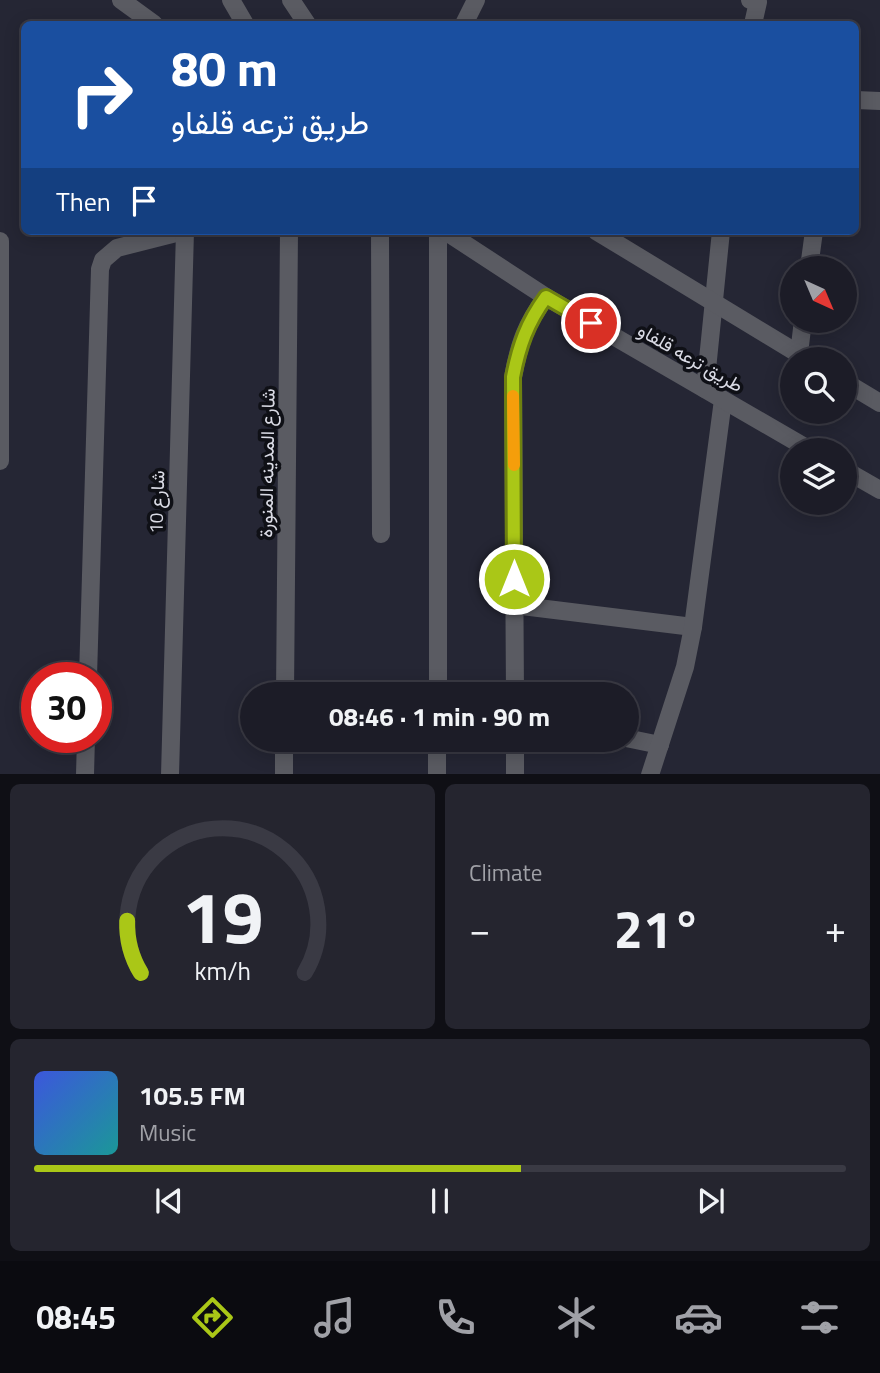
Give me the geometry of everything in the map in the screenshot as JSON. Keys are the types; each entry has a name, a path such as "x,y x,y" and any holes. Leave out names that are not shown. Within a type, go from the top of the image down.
{"street":[{"path":"121,0 150,21"},
{"path":"231,0 243,21"},
{"path":"291,0 305,21"},
{"path":"466,21 476,0"},
{"path":"753,21 756,1"},
{"path":"859,100 880,101"},
{"path":"88,662 100,282 103,260 117,248 168,235"},
{"name":"شارع 10","path":"170,774 184,235"},
{"name":"شارع المدينه المنورة","path":"285,682 289,235"},
{"path":"380,235 381,534"},
{"path":"438,235 438,682"},
{"name":"طريق ترعه قلفاو","path":"451,235 546,297 789,438"},
{"path":"603,235 788,347"},
{"path":"705,388 721,235"},
{"path":"811,256 814,235"},
{"path":"0,241 0,461"},
{"path":"515,682 513,377 522,338 530,319 546,297"},
{"path":"857,389 880,403"},
{"path":"650,774 678,694 693,627 723,400"},
{"path":"857,477 880,490"},
{"path":"514,605 693,627"},
{"path":"639,741 660,745"},
{"path":"284,752 284,774"},
{"path":"437,774 438,752"},
{"path":"515,752 515,774"},
{"path":"85,774 86,753"}],"slow traffic":[{"path":"513,396 514,465"}],"route":[{"path":"514,579 513,377 518,347 530,319 546,297 591,323"}]}
